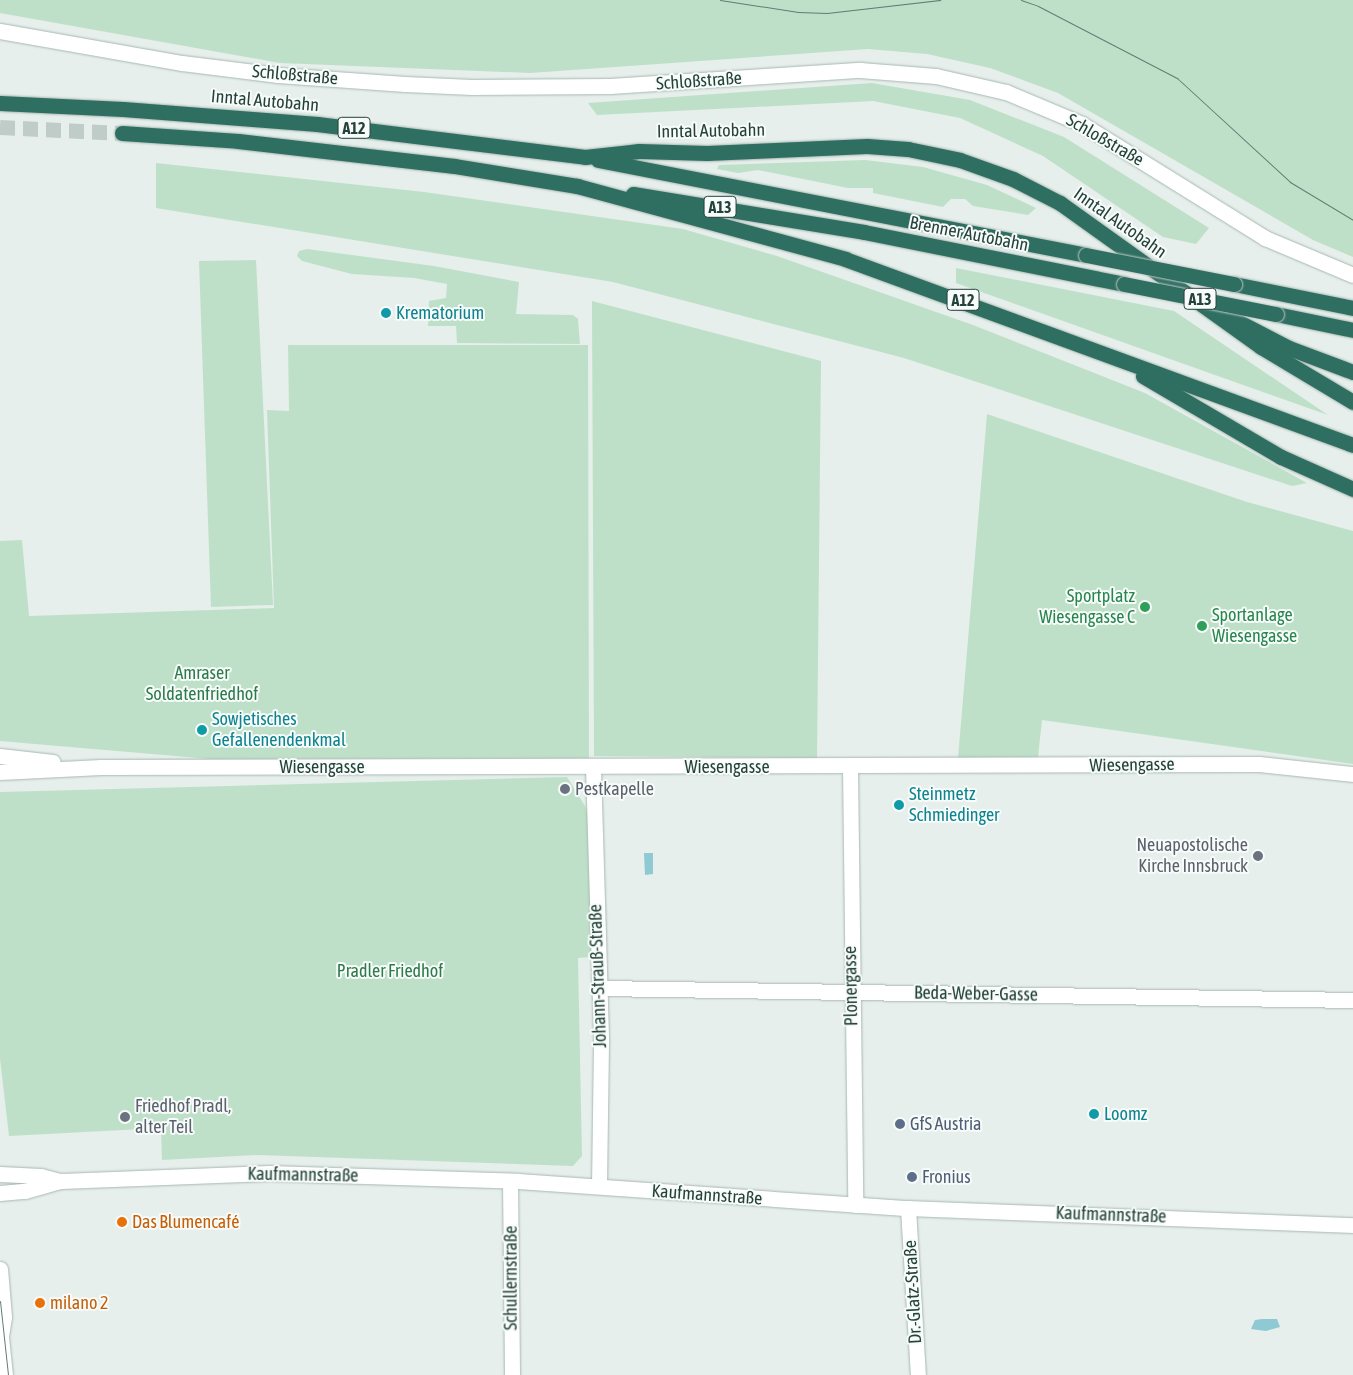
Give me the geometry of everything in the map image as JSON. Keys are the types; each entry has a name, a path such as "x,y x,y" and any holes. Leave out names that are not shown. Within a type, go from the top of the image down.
{"highway":[{"name":"Inntal Autobahn","path":"0,103 123,108 317,124 585,157 639,151 707,153 867,146 908,150 960,160 1013,178 1060,203 1294,368 1353,402"},
{"name":"A12","path":"122,133 238,141 455,166 577,186 845,259 951,295 1119,360 1353,445"},
{"name":"Brenner Autobahn","path":"585,157 1353,308"},
{"name":"Brenner Autobahn","path":"577,186 864,232 1353,330"},
{"path":"1208,309 1247,325 1289,348 1353,372"},
{"path":"1119,360 1291,463 1353,489"}],"street":[{"name":"Schloßstraße","path":"0,31 182,63 278,75 424,85 610,86 860,70 936,76 1006,92 1082,124 1265,238 1353,275"},
{"name":"Wiesengasse","path":"0,756 101,767"},
{"name":"Wiesengasse","path":"0,772 101,767 850,767 1259,764 1353,774"},
{"name":"Johann-Strauß-Straße","path":"593,767 600,988 599,1186"},
{"name":"Plonergasse","path":"850,767 851,991 856,1204"},
{"name":"Beda-Weber-Gasse","path":"600,988 1353,1000"},
{"name":"Kaufmannstraße","path":"0,1193 25,1191 61,1181 213,1173 510,1181 908,1208 1353,1225"},
{"name":"Kaufmannstraße","path":"0,1174 41,1176 61,1181"},
{"name":"Schullernstraße","path":"510,1181 512,1375"},
{"name":"Dr.-Glatz-Straße","path":"908,1208 918,1375"},
{"path":"0,1269 4,1317 0,1336 5,1375"}],"green space":[{"path":"0,0 1353,0 1353,257 1313,240 1058,93 990,68 927,54 868,49 530,73 280,63 0,13"},
{"path":"872,83 970,100 1064,137 1209,228 1196,244 1163,237 1043,156 960,118 873,101 597,115 588,103"},
{"path":"865,160 923,167 987,185 1036,208 1028,215 973,206 965,199 951,199 943,207 873,193 873,188 848,188 758,170 738,173 717,169 719,165"},
{"path":"156,163 424,192 683,229 777,256 973,325 1145,393 1307,483 1292,486 904,358 613,282 156,208"},
{"path":"307,249 434,266 519,282 516,314 573,315 578,319 580,344 457,343 456,326 428,326 429,301 446,298 447,284 414,278 352,274 302,261 297,256 299,251"},
{"path":"256,260 273,605 211,607 199,261"},
{"path":"956,268 1174,311 1328,415 956,283"},
{"path":"592,301 821,361 817,758 594,756"},
{"name":"Amraser Soldatenfriedhof","path":"288,345 588,345 589,758 210,759 0,741 0,541 22,540 29,616 274,608 267,410 289,411"},
{"name":"Sportanlage Wiesengasse","path":"987,414 1247,502 1353,531 1353,764 1042,720 1038,757 958,758"},
{"name":"Pradler Friedhof","path":"567,777 585,806 594,828 591,957 578,958 582,1156 573,1166 258,1155 162,1160 161,1128 9,1136 0,1059 0,792"}],"water":[{"path":"644,853 653,853 653,874 645,875"},
{"path":"1277,1319 1280,1327 1266,1331 1251,1329 1255,1320"}],"tunnel":[{"path":"0,127 122,133"}],"tram line":[{"path":"720,0 798,12 827,13 940,0"},
{"path":"1021,0 1038,6 1177,78 1290,182 1353,220"},
{"path":"0,1301 8,1375"}],"place":[{"name":"Krematorium","path":"386,313"},
{"name":"Sportplatz Wiesengasse C","path":"1145,607"},
{"name":"Sportanlage Wiesengasse","path":"1202,626"},
{"name":"Sowjetisches Gefallenendenkmal","path":"202,730"},
{"name":"Pestkapelle","path":"565,789"},
{"name":"Steinmetz Schmiedinger","path":"899,805"},
{"name":"Neuapostolische Kirche Innsbruck","path":"1258,856"},
{"name":"Loomz","path":"1094,1114"},
{"name":"Friedhof Pradl, alter Teil","path":"125,1117"},
{"name":"GfS Austria","path":"900,1124"},
{"name":"Fronius","path":"912,1177"},
{"name":"Das Blumencafé","path":"122,1222"},
{"name":"milano 2","path":"40,1303"}]}
